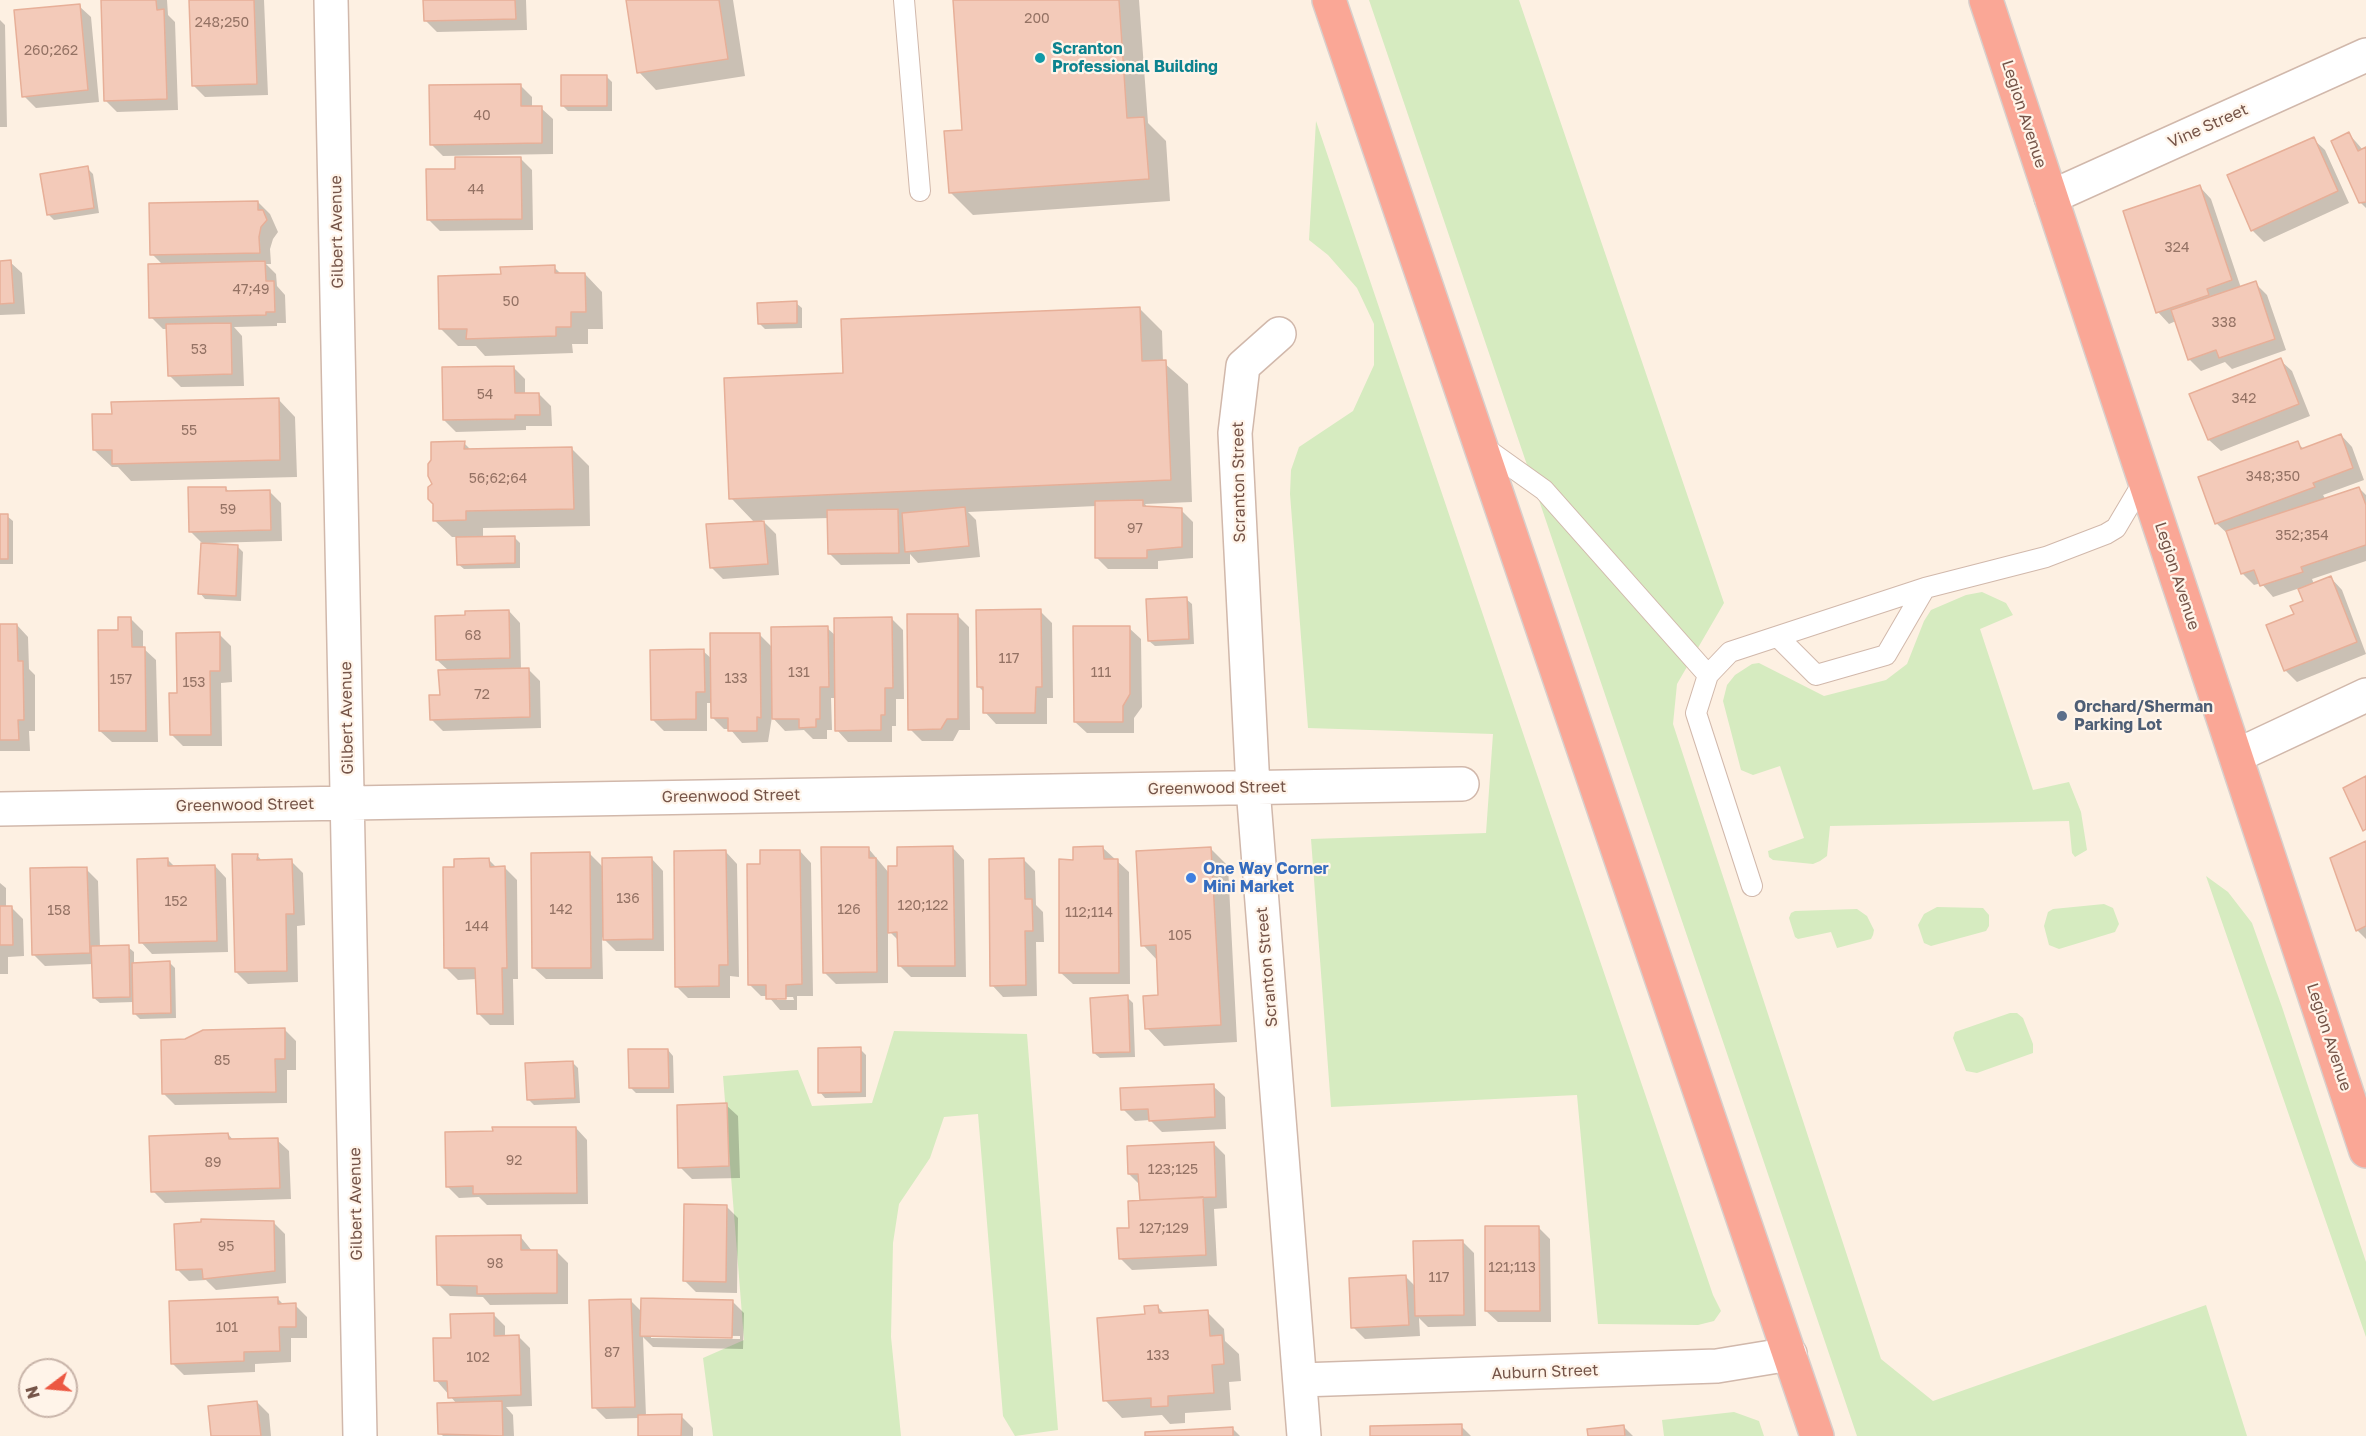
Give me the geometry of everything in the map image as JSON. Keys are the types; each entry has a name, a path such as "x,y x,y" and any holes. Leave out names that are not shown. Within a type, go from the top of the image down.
{"highway":[{"path":"1329,0 1817,1436"},
{"name":"Legion Avenue","path":"1986,0 2366,1151"}],"street":[{"name":"Gilbert Avenue","path":"332,0 360,1436"},
{"name":"Vine Street","path":"2051,197 2366,55"},
{"name":"Scranton Street","path":"1279,334 1242,366 1235,433 1253,788 1304,1436"},
{"path":"2236,756 2366,695"},
{"name":"Greenwood Street","path":"0,809 1462,784"},
{"name":"Auburn Street","path":"1300,1380 1717,1366 1790,1354"}],"lane":[{"path":"904,0 920,191"},
{"path":"1481,445 1544,490 1708,675"},
{"path":"1752,886 1696,714 1708,675 1730,652 1925,588 2029,561 2106,534 2116,528 2145,479"},
{"path":"1778,637 1816,675 1886,655 1925,588"}],"green space":[{"path":"1369,0 1519,0 1724,603 1677,684 1673,724 1881,1359 1933,1401 2206,1305 2247,1436 1857,1436"},
{"path":"1316,121 1713,1295 1721,1311 1714,1321 1698,1325 1598,1324 1577,1095 1331,1107 1311,839 1486,833 1493,734 1308,728 1290,494 1291,470 1299,447 1353,411 1374,365 1374,324 1357,288 1328,255 1309,240"},
{"path":"1982,592 2006,603 2013,615 1980,629 2033,790 2069,782 2081,812 2087,850 2075,857 2072,853 2069,821 1830,826 1827,856 1820,861 1813,864 1773,860 1769,857 1768,851 1804,838 1780,766 1753,775 1741,770 1723,701 1727,685 1735,675 1752,664 1759,663 1824,696 1886,680 1907,664 1924,621 1931,610 1966,595"},
{"path":"2206,876 2228,892 2252,923 2282,1007 2366,1262 2366,1337"},
{"path":"2104,904 2113,908 2119,924 2115,932 2059,949 2049,945 2044,926 2048,912 2053,909"},
{"path":"1937,907 1983,908 1989,915 1989,926 1986,931 1931,946 1924,943 1918,925 1924,914"},
{"path":"1857,909 1867,916 1874,930 1871,939 1837,948 1831,932 1798,939 1795,937 1789,918 1795,911"},
{"path":"2010,1013 2017,1013 2023,1018 2033,1044 2033,1053 1977,1073 1966,1071 1953,1038 1955,1032"},
{"path":"894,1031 1027,1034 1058,1430 1015,1436 1003,1416 978,1114 944,1117 930,1158 899,1204 893,1243 891,1337 901,1436 713,1436 703,1358 744,1340 723,1076 798,1070 812,1106 872,1103"},
{"path":"1734,1412 1759,1421 1764,1436 1664,1436 1662,1420"}],"building":[{"path":"101,0 156,0 157,10 164,9 167,99 104,101"},
{"path":"189,0 254,0 257,84 192,86"},
{"path":"423,0 515,0 516,19 424,21"},
{"path":"626,0 719,0 728,59 637,73"},
{"name":"Scranton Professional Building","path":"953,0 1119,0 1127,118 1144,117 1149,179 949,193 944,131 962,130"},
{"path":"80,4 88,90 22,97 14,10"},
{"path":"561,75 607,75 607,106 561,106"},
{"path":"521,84 521,106 542,106 542,143 430,145 429,85"},
{"path":"2349,132 2358,151 2366,147 2366,202 2359,203 2331,141"},
{"path":"2314,137 2338,191 2251,231 2227,175"},
{"path":"455,157 521,157 522,219 427,220 426,169 455,169"},
{"path":"88,166 94,208 47,215 40,174"},
{"path":"2200,185 2232,280 2207,289 2209,295 2156,313 2123,211"},
{"path":"258,201 258,210 263,210 267,220 261,227 260,253 150,255 149,203"},
{"path":"11,260 14,303 0,304 0,261"},
{"path":"265,261 266,281 274,281 275,312 266,312 266,315 149,318 148,264"},
{"path":"555,265 555,273 585,273 586,312 571,312 571,327 556,327 556,336 466,339 467,329 439,329 438,276 501,274 500,267"},
{"path":"2256,281 2275,339 2219,358 2216,350 2188,360 2171,310"},
{"path":"797,301 797,323 758,324 757,303"},
{"path":"1140,307 1142,361 1166,360 1171,480 729,499 724,378 843,373 841,319"},
{"path":"231,323 232,374 168,376 166,324"},
{"path":"2281,358 2299,404 2208,440 2189,394"},
{"path":"514,366 515,393 539,393 540,415 515,415 515,419 443,420 442,367"},
{"path":"279,398 280,460 112,464 112,450 93,450 92,414 112,414 111,402"},
{"path":"2341,434 2353,468 2313,483 2315,487 2215,524 2198,477 2298,441 2301,449"},
{"path":"465,441 464,449 572,447 574,509 466,511 466,520 433,521 433,504 428,499 428,487 432,484 428,476 431,442"},
{"path":"188,487 226,487 226,491 270,490 271,530 189,532"},
{"path":"2359,487 2366,505 2366,545 2301,567 2303,572 2260,586 2254,570 2241,574 2226,531"},
{"path":"1143,500 1143,506 1182,508 1182,547 1147,550 1147,558 1095,558 1095,501"},
{"path":"965,507 969,546 905,552 902,513"},
{"path":"898,509 899,553 828,554 827,510"},
{"path":"0,514 8,514 8,559 0,559"},
{"path":"764,521 768,564 710,568 706,524"},
{"path":"515,536 515,563 457,565 456,537"},
{"path":"201,543 238,545 236,596 198,594"},
{"path":"2331,576 2357,642 2284,671 2266,625 2294,614 2290,606 2303,601 2298,589"},
{"path":"1187,597 1189,639 1148,641 1146,599"},
{"path":"1041,609 1042,687 1036,687 1035,713 983,713 983,687 977,687 976,610"},
{"path":"509,610 510,658 436,660 435,616 465,615 465,611"},
{"path":"907,614 958,614 958,719 947,719 941,729 908,730"},
{"path":"118,617 131,617 132,647 145,647 146,731 99,731 98,630 118,630"},
{"path":"892,617 893,688 885,688 885,715 881,715 881,730 835,731 834,618"},
{"path":"0,624 17,624 18,661 23,661 24,720 18,720 19,740 0,740"},
{"path":"828,626 829,687 820,687 820,719 816,719 816,727 799,728 799,719 772,719 771,627"},
{"path":"1073,626 1130,626 1130,694 1123,706 1123,722 1074,722"},
{"path":"220,632 220,671 210,671 211,735 170,735 169,693 177,693 176,633"},
{"path":"710,633 760,633 761,718 757,717 757,731 728,731 728,718 711,718"},
{"path":"704,649 705,692 696,692 696,719 651,720 650,650"},
{"path":"529,668 530,717 430,720 429,695 440,695 438,670"},
{"path":"2366,776 2366,829 2363,831 2343,788"},
{"path":"2366,841 2366,926 2356,931 2330,858"},
{"path":"953,846 955,966 898,966 897,932 888,933 888,866 897,866 897,847"},
{"path":"1103,846 1104,859 1118,859 1119,973 1059,973 1059,859 1073,860 1073,847"},
{"path":"821,847 869,847 869,858 876,858 877,972 823,973"},
{"path":"1211,847 1221,1025 1145,1029 1143,996 1158,995 1156,945 1141,946 1136,851"},
{"path":"726,850 728,965 719,965 719,986 675,987 674,851"},
{"path":"760,850 800,850 802,984 786,985 786,999 766,999 766,985 748,985 747,864 760,864"},
{"path":"590,852 591,968 532,968 531,853"},
{"path":"232,854 258,854 257,860 292,859 294,914 286,914 287,971 235,972"},
{"path":"652,857 653,939 603,940 602,858"},
{"path":"168,858 168,866 215,865 217,941 139,943 137,859"},
{"path":"489,858 490,867 505,866 507,968 502,968 503,1014 477,1014 475,968 444,968 443,867 454,867 454,859"},
{"path":"1024,858 1025,899 1032,899 1033,931 1025,931 1026,985 990,986 989,859"},
{"path":"87,867 90,953 32,955 30,868"},
{"path":"0,906 12,906 13,945 0,945"},
{"path":"129,945 130,997 93,998 91,946"},
{"path":"170,961 171,1013 133,1014 132,963"},
{"path":"1128,995 1130,1052 1093,1053 1090,998"},
{"path":"285,1028 285,1059 275,1059 276,1092 162,1094 161,1040 185,1039 203,1030"},
{"path":"861,1047 861,1092 818,1093 818,1048"},
{"path":"628,1049 668,1049 669,1088 629,1088"},
{"path":"573,1061 575,1098 527,1100 525,1063"},
{"path":"1214,1084 1215,1117 1149,1121 1148,1109 1121,1110 1120,1088"},
{"path":"727,1103 729,1166 678,1168 677,1105"},
{"path":"492,1127 576,1127 577,1193 473,1194 473,1186 446,1187 445,1132 493,1131"},
{"path":"228,1133 229,1139 278,1138 280,1188 151,1192 149,1136"},
{"path":"1214,1142 1216,1197 1140,1200 1138,1174 1128,1174 1127,1146"},
{"path":"1203,1197 1206,1255 1119,1259 1117,1228 1129,1228 1128,1201"},
{"path":"684,1204 727,1205 726,1282 683,1281"},
{"path":"201,1219 274,1221 275,1271 203,1279 202,1269 176,1270 174,1224 201,1222"},
{"path":"1485,1226 1539,1226 1540,1311 1485,1311"},
{"path":"521,1235 521,1250 557,1250 557,1293 477,1294 477,1286 437,1285 436,1236"},
{"path":"1463,1240 1464,1315 1415,1316 1413,1241"},
{"path":"1406,1275 1409,1325 1351,1328 1349,1278"},
{"path":"278,1297 278,1304 296,1303 296,1327 279,1327 280,1351 244,1352 244,1361 171,1364 169,1301"},
{"path":"641,1298 733,1300 732,1338 640,1336"},
{"path":"631,1299 635,1407 592,1408 589,1300"},
{"path":"1158,1305 1159,1313 1208,1310 1210,1336 1222,1335 1224,1364 1212,1365 1214,1393 1168,1396 1168,1406 1151,1407 1151,1398 1103,1401 1097,1318 1145,1314 1144,1306"},
{"path":"494,1313 494,1336 519,1335 521,1395 448,1398 447,1381 434,1381 433,1338 451,1338 450,1314"},
{"path":"257,1401 261,1436 211,1436 208,1406"},
{"path":"502,1401 503,1436 438,1434 437,1403"},
{"path":"682,1414 681,1436 638,1436 638,1415"},
{"path":"1462,1424 1462,1436 1370,1436 1370,1426"},
{"path":"1624,1425 1625,1436 1588,1436 1587,1429"},
{"path":"1233,1427 1233,1436 1145,1436 1145,1432"}],"place":[{"name":"Scranton Professional Building","path":"1040,58"},
{"name":"Orchard/Sherman Parking Lot","path":"2062,716"},
{"name":"One Way Corner Mini Market","path":"1191,878"}]}
